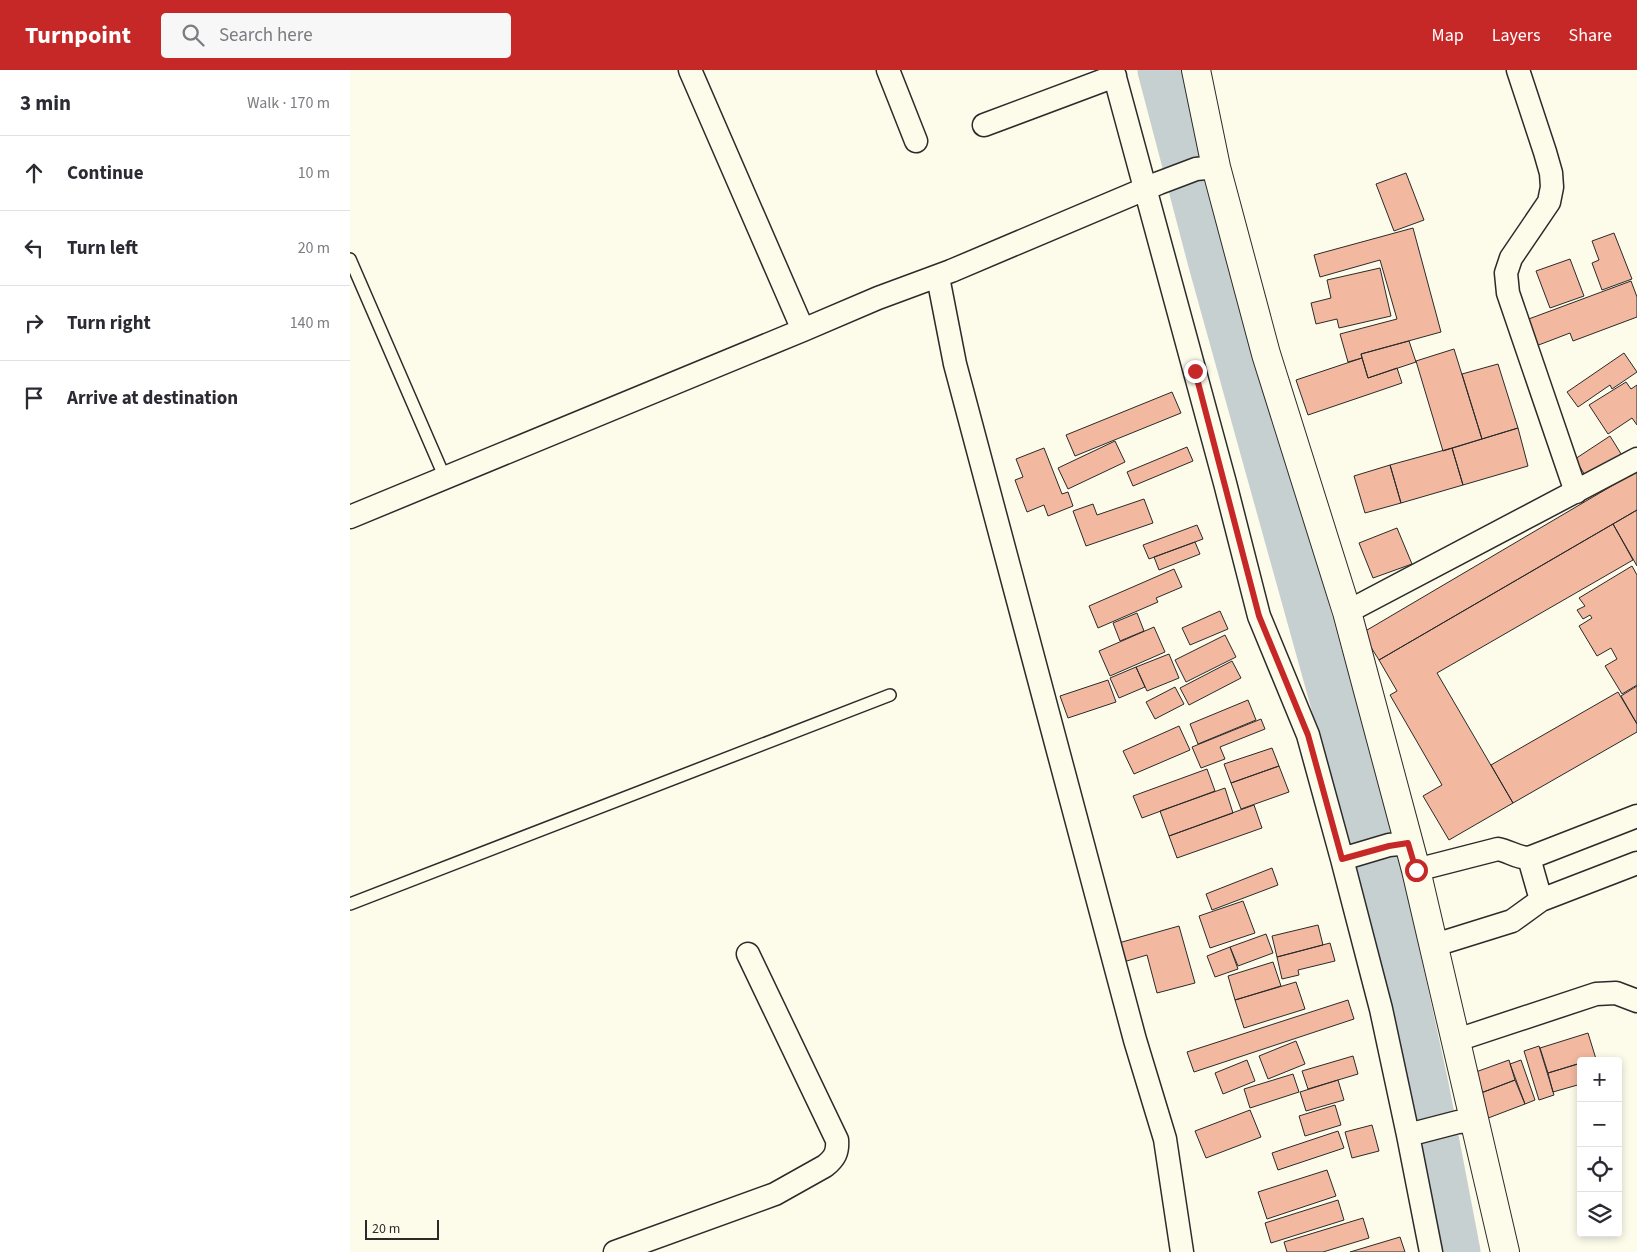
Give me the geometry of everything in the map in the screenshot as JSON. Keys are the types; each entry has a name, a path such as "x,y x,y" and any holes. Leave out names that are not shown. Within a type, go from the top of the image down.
{"street":[{"path":"690,70 803,330"},
{"path":"888,70 916,141"},
{"path":"1196,70 1206,168 1347,612 1399,844 1416,870 1435,945 1456,1040 1466,1121 1505,1252"},
{"path":"1518,70 1545,152 1551,173 1552,188 1549,202 1511,258 1506,273 1508,292 1576,492"},
{"path":"984,125 1114,73 1152,186 1259,616 1308,735 1350,856 1381,1009 1413,1133 1430,1252"},
{"path":"350,517 878,298 950,272 1152,186 1206,168"},
{"path":"950,272 958,373 1135,1040 1165,1139 1182,1252"},
{"path":"1347,612 1637,459"},
{"path":"1416,870 1490,850 1505,850 1521,858 1528,858 1637,816"},
{"path":"1350,856 1399,844"},
{"path":"1528,858 1541,900"},
{"path":"1435,945 1512,921 1541,900 1637,863"},
{"path":"615,1252 775,1194 825,1166 838,1151 837,1140 748,954"},
{"path":"1456,1040 1596,994 1616,993 1637,1001"},
{"path":"1413,1133 1466,1121"}],"lane":[{"path":"350,259 445,478"},
{"path":"350,904 890,696"}],"building":[{"path":"1406,173 1424,220 1394,231 1376,184"},
{"path":"1413,228 1441,332 1361,354 1362,358 1348,362 1340,334 1397,319 1380,260 1320,277 1314,255"},
{"path":"1614,233 1632,279 1602,290 1592,263 1599,260 1592,241"},
{"path":"1570,259 1584,296 1550,308 1536,271"},
{"path":"1380,268 1391,316 1339,328 1337,319 1316,324 1311,303 1331,298 1327,280"},
{"path":"1631,281 1637,297 1637,317 1573,341 1570,333 1536,346 1526,320"},
{"path":"1409,341 1416,362 1368,378 1361,354"},
{"path":"1454,349 1482,439 1443,451 1416,361"},
{"path":"1624,353 1637,372 1612,389 1610,385 1578,407 1567,392"},
{"path":"1362,358 1368,378 1397,368 1402,383 1308,415 1296,380"},
{"path":"1498,364 1518,428 1482,439 1462,374"},
{"path":"1626,382 1631,389 1637,385 1637,425 1632,418 1608,434 1589,405"},
{"path":"1172,392 1181,413 1075,456 1066,435"},
{"path":"1518,428 1528,466 1463,485 1452,448"},
{"path":"1610,436 1623,457 1588,480 1575,459"},
{"path":"1115,441 1125,462 1068,489 1058,468"},
{"path":"1187,447 1193,461 1133,486 1127,472"},
{"path":"1044,448 1062,494 1068,492 1073,506 1048,516 1044,505 1027,512 1015,480 1023,477 1016,459"},
{"path":"1452,448 1463,485 1401,503 1390,465"},
{"path":"1390,465 1401,503 1365,513 1354,476"},
{"path":"1637,471 1637,510 1379,660 1362,633"},
{"path":"1144,499 1153,523 1086,546 1073,511 1093,504 1097,515"},
{"path":"1637,510 1637,566 1613,524"},
{"path":"1613,524 1633,560 1437,673 1513,803 1449,840 1423,796 1442,785 1390,695 1397,691 1379,660"},
{"path":"1197,525 1203,539 1149,559 1143,545"},
{"path":"1397,528 1412,564 1373,578 1359,543"},
{"path":"1195,542 1200,554 1159,570 1154,557"},
{"path":"1632,566 1637,575 1637,685 1622,694 1605,666 1617,659 1611,648 1597,656 1579,626 1592,618 1590,615 1583,619 1577,610 1585,606 1579,598"},
{"path":"1174,569 1182,587 1156,598 1158,602 1098,628 1089,606"},
{"path":"1220,611 1228,629 1190,645 1182,628"},
{"path":"1137,613 1144,631 1120,641 1113,623"},
{"path":"1154,627 1165,652 1110,676 1099,651"},
{"path":"1225,635 1236,657 1186,682 1175,660"},
{"path":"1169,654 1179,678 1147,691 1136,667"},
{"path":"1232,661 1241,678 1189,705 1180,688"},
{"path":"1136,667 1145,687 1119,698 1110,678"},
{"path":"1108,680 1116,702 1068,718 1060,696"},
{"path":"1637,686 1637,724 1621,696"},
{"path":"1175,687 1184,704 1155,719 1146,702"},
{"path":"1618,692 1637,724 1637,732 1513,803 1491,765"},
{"path":"1248,700 1256,720 1198,744 1190,724"},
{"path":"1261,719 1265,729 1220,747 1225,759 1201,768 1192,747"},
{"path":"1179,726 1190,750 1134,774 1123,751"},
{"path":"1272,748 1279,766 1231,783 1224,764"},
{"path":"1279,766 1289,792 1241,809 1231,783"},
{"path":"1207,769 1215,791 1142,818 1133,796"},
{"path":"1225,788 1233,813 1169,836 1160,811"},
{"path":"1254,805 1262,828 1177,858 1169,836"},
{"path":"1272,868 1278,885 1212,910 1206,894"},
{"path":"1243,901 1255,933 1210,948 1199,916"},
{"path":"1318,925 1323,945 1277,957 1272,936"},
{"path":"1179,926 1195,983 1157,993 1147,955 1120,963 1115,944"},
{"path":"1266,934 1273,953 1238,966 1230,947"},
{"path":"1330,943 1335,961 1298,970 1299,975 1282,979 1277,957"},
{"path":"1230,947 1238,969 1215,977 1207,956"},
{"path":"1273,962 1281,986 1235,1000 1228,976"},
{"path":"1296,982 1305,1009 1244,1028 1235,1000"},
{"path":"1348,1000 1354,1019 1194,1072 1187,1052"},
{"path":"1588,1033 1595,1057 1577,1057 1577,1064 1548,1073 1540,1048"},
{"path":"1296,1041 1305,1064 1268,1079 1259,1056"},
{"path":"1539,1046 1554,1095 1539,1100 1524,1051"},
{"path":"1353,1056 1358,1074 1308,1089 1302,1071"},
{"path":"1247,1060 1255,1081 1223,1094 1215,1073"},
{"path":"1509,1060 1515,1080 1481,1093 1473,1073"},
{"path":"1521,1060 1535,1100 1525,1104 1510,1064"},
{"path":"1577,1064 1577,1085 1553,1092 1548,1073"},
{"path":"1293,1074 1299,1092 1250,1108 1244,1089"},
{"path":"1338,1080 1344,1100 1306,1111 1300,1092"},
{"path":"1515,1080 1525,1104 1483,1120 1473,1096"},
{"path":"1335,1105 1341,1125 1305,1136 1299,1116"},
{"path":"1250,1110 1261,1137 1206,1158 1195,1131"},
{"path":"1372,1125 1379,1151 1352,1158 1345,1132"},
{"path":"1338,1131 1344,1148 1278,1170 1272,1153"},
{"path":"1327,1170 1336,1196 1267,1219 1258,1192"},
{"path":"1338,1200 1344,1220 1271,1243 1265,1223"},
{"path":"1363,1218 1369,1238 1323,1252 1287,1252 1284,1242"},
{"path":"1400,1237 1405,1252 1350,1252"}],"waterway":[{"path":"1160,70 1211,264 1378,865 1426,1085 1458,1252"}],"route":[{"path":"1195,371 1259,616 1308,735 1342,859 1389,846 1408,843 1416,870"}]}
